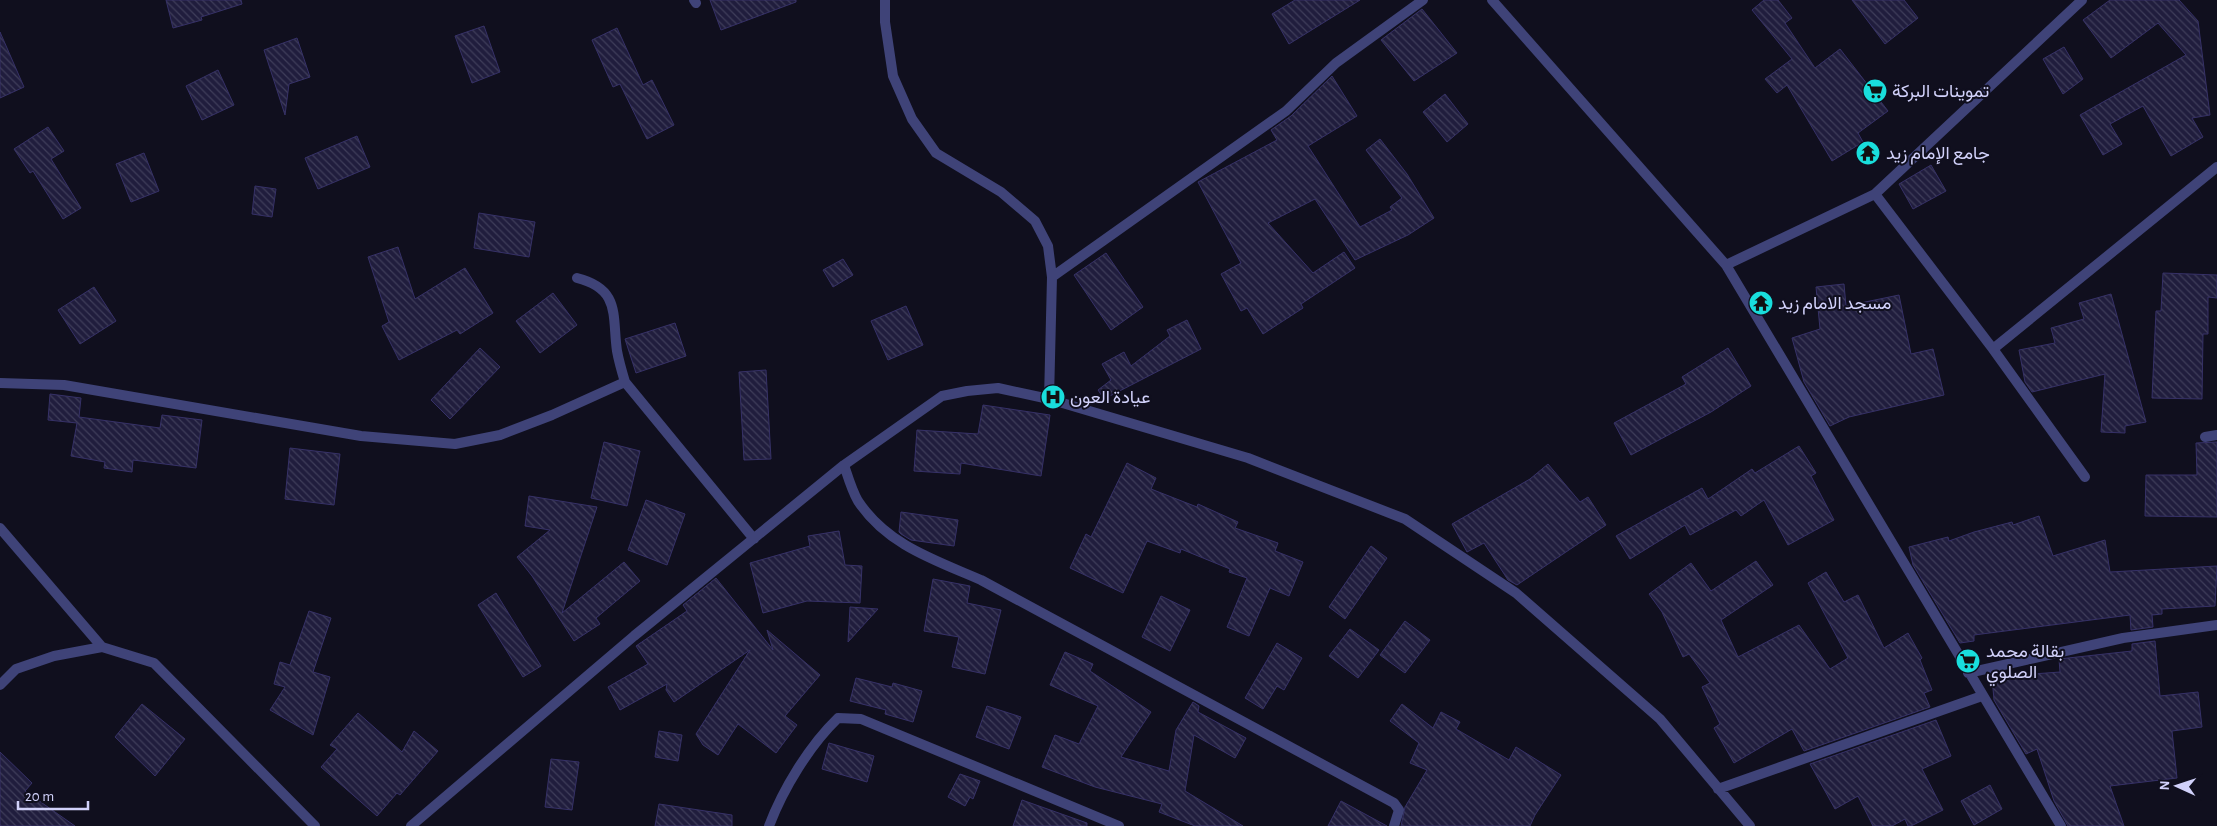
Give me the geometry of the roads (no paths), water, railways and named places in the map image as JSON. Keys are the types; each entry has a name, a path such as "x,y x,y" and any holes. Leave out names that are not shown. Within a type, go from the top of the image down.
{"street":[{"path":"886,0 885,22 893,76 912,119 936,153 1001,192 1035,221 1048,246 1052,276 1049,399"},
{"path":"1052,276 1286,111 1336,63 1423,0"},
{"path":"1492,0 1726,265 2061,826"},
{"path":"1726,265 1875,194 2082,0"},
{"path":"1993,349 2217,167"},
{"path":"1875,194 1993,349 2085,477"},
{"path":"577,278 592,282 605,293 614,310 617,352 625,382 754,539"},
{"path":"0,383 64,385 361,436 455,444 500,435 552,415 625,382"},
{"path":"411,826 634,636 844,465 942,396 998,388 1049,399 1248,458 1405,519 1523,599 1660,719 1749,825"},
{"path":"2205,437 2217,435"},
{"path":"844,465 857,500 880,529 911,550 982,580 1394,803 1399,810 1394,826"},
{"path":"0,528 102,647"},
{"path":"1968,673 2123,638 2217,625"},
{"path":"0,685 16,669 54,656 102,647 154,663 315,826"},
{"path":"1718,790 1982,696"},
{"path":"769,826 778,802 822,733 838,718 861,719 1119,826"}],"place":[{"name":"تموينات البركة","path":"1875,91"},
{"name":"جامع الإمام زيد","path":"1868,153"},
{"name":"مسجد الامام زيد","path":"1761,303"},
{"name":"عيادة العون","path":"1053,397"},
{"name":"بقالة محمد الصلوي","path":"1968,661"}]}
